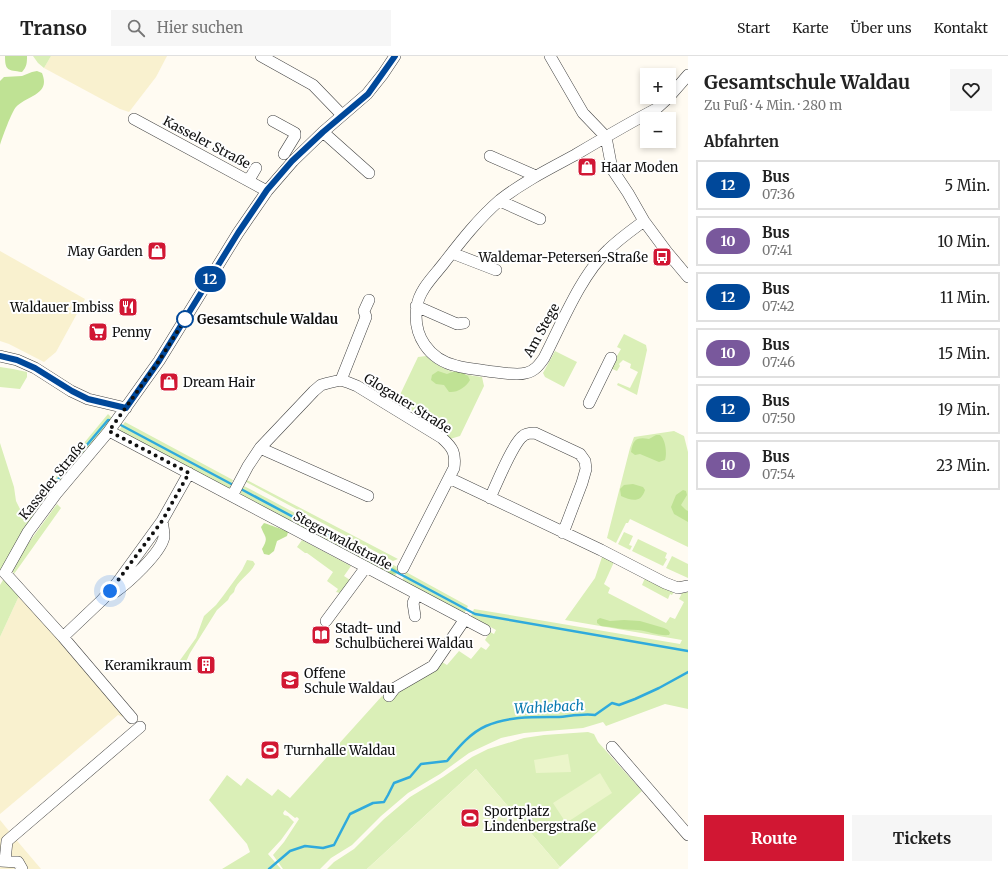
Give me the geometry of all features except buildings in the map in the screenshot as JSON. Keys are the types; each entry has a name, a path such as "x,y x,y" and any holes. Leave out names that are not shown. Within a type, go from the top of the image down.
{"street":[{"path":"261,56 313,85 342,115"},
{"name":"Kasseler Straße","path":"62,637 5,573 28,532 56,494 114,425 159,361 238,233 267,190 292,161 342,115 368,94 395,56"},
{"path":"550,56 583,113 606,137 612,169 644,221 688,277"},
{"name":"Am Stege","path":"644,221 608,250 591,269 538,367 522,374 493,372 457,366 433,356 423,343 417,330 415,317 418,299 424,288 452,253 488,212 500,201 536,176 663,104 688,75"},
{"name":"Kasseler Straße","path":"134,119 267,190"},
{"path":"273,120 295,133 295,136 284,154"},
{"path":"323,132 369,173"},
{"path":"490,156 536,176"},
{"path":"249,180 256,168"},
{"path":"500,201 540,219"},
{"path":"452,253 496,270"},
{"path":"235,490 260,448 321,385 341,380 366,317 364,311 369,300"},
{"path":"416,306 457,324 464,323"},
{"path":"0,356 17,360 35,368 88,399 126,408"},
{"path":"589,403 611,358"},
{"name":"Glogauer Straße","path":"341,380 357,386 442,438 452,447 455,458 454,468 403,568"},
{"name":"Stegerwaldstraße","path":"114,425 189,473 235,490 366,567 485,630"},
{"path":"490,498 514,447 522,436 535,433 580,454 585,461 586,469 574,506 563,533"},
{"path":"260,448 368,496"},
{"path":"22,869 18,862 2,861 7,841 136,722 62,637 102,600 117,583 162,521 189,473"},
{"path":"449,478 666,583 678,588 688,586"},
{"path":"326,621 366,567"},
{"path":"415,616 413,603 417,594"},
{"path":"388,694 395,688 433,666 465,619"},
{"path":"612,747 688,835"}],"shaded area":[{"path":"51,56 167,56 156,77 129,112 120,109 44,68"},
{"path":"0,251 85,299 56,352 44,362 0,341"},
{"path":"19,596 130,720 118,715 0,814 0,637"},
{"path":"0,820 13,836 41,869 0,869"}],"green space":[{"path":"5,56 27,56 24,70 22,72 8,69"},
{"path":"33,56 51,56 44,68"},
{"path":"37,71 42,73 44,80 41,90 14,109 0,145 0,81 4,77 22,76"},
{"path":"624,334 646,345 647,350 637,395 617,385 618,383 630,388 638,372 630,368 631,364 623,360 619,364 620,366 617,371 610,368 621,349 617,347"},
{"path":"555,351 577,362 564,387 545,377 543,373"},
{"path":"426,356 445,369 482,377 484,386 460,436 450,439 445,435 444,431 397,401 418,357"},
{"path":"0,367 27,372 27,377 20,389 0,387"},
{"path":"438,371 447,374 455,371 463,373 468,376 470,380 461,389 455,392 449,392 444,385 436,384 431,380 432,375"},
{"path":"108,414 112,418 27,528 0,575 0,443 14,487 16,501 26,521 50,484"},
{"path":"125,422 233,480 230,488 229,489 119,430"},
{"path":"674,431 684,436 688,452 688,547 630,519 628,523 626,523 616,543 607,538 634,437"},
{"path":"656,435 660,435 664,440 666,451 665,460 659,462 640,454 635,455 631,452 633,444 636,440 641,438 649,439"},
{"path":"245,479 398,559 393,561 246,482"},
{"path":"633,484 643,487 645,490 639,499 632,500 621,496 620,489 624,485"},
{"path":"244,486 399,568 395,577 240,494"},
{"path":"683,490 686,491 687,495 681,505 688,511 688,522 674,514 671,507 676,495"},
{"path":"57,504 61,508 14,574 11,567"},
{"path":"264,523 288,532 287,536 277,541 274,551 269,555 264,554 262,549 266,540 261,527"},
{"path":"624,532 633,536 629,545 632,546 630,550 618,544"},
{"path":"638,539 667,553 665,558 667,559 663,566 632,551"},
{"path":"302,540 351,566 344,576 350,580 340,593 336,592 338,589 327,581 333,572 297,547"},
{"path":"374,556 397,570 396,573 391,575 368,562 367,559"},
{"path":"672,556 688,564 688,578 666,568"},
{"path":"602,557 614,562 604,584 610,588 608,593 666,623 670,617 675,619 684,602 679,599 682,593 688,592 688,709 665,704 606,726 603,722 583,728 524,733 501,738 469,753 440,774 408,793 381,816 352,845 331,858 320,869 283,869 273,855 284,842 299,819 297,817 295,818 285,810 283,813 284,815 288,816 294,822 281,840 268,854 281,869 222,869 250,852 247,844 209,800 227,775 241,786 247,778 272,796 278,789 290,798 382,696 391,697 442,662 447,665 459,651 471,659 481,647 486,650 490,645 485,640 490,632 494,634 496,630 471,616 474,609 680,644 682,640 565,620 595,578"},
{"path":"247,560 253,561 255,564 253,568 237,585 228,600 217,610 190,653 183,668 179,669 177,666 178,663 196,638 204,616 223,596 242,570"},
{"path":"406,572 468,606 464,614 402,581"},
{"path":"645,578 674,591 672,595 670,594 668,599 642,585"},
{"path":"3,580 5,580 19,596 0,637 0,585"},
{"path":"600,618 610,621 640,621 664,628 670,633 669,635 661,635 601,626 597,623 597,620"},
{"path":"588,732 594,734 598,742 642,791 560,867 476,769 367,869 327,869 334,862 354,849 384,819 410,797 472,757 488,749 524,738"},
{"path":"568,754 571,772 536,773 534,760"},
{"name":"Sportplatz Lindenbergstraße","path":"476,769 560,867 558,869 367,869"},
{"path":"600,773 612,793 566,823 553,803"}],"waterway":[{"path":"47,492 108,420 113,421"},
{"path":"117,423 235,486"},
{"path":"239,488 475,614 688,651"},
{"name":"Wahlebach","path":"269,869 290,851 305,846 323,848 334,845 350,814 373,803 384,802 394,783 410,777 421,764 447,761 470,737 486,726 504,720 522,718 559,717 582,714 595,715 612,703 619,705 635,699 688,672"}],"bus line":[{"name":"12","path":"0,356 17,360 35,368 88,399 126,408 159,361 238,233 267,190 292,161 323,132 368,94 395,56"}],"place":[{"name":"Haar Moden","path":"587,167"},
{"name":"May Garden","path":"157,251"},
{"name":"Waldemar-Petersen-Straße","path":"662,257"},
{"name":"Waldauer Imbiss","path":"128,307"},
{"name":"Gesamtschule Waldau","path":"185,319"},
{"name":"Penny","path":"98,332"},
{"name":"Dream Hair","path":"169,382"},
{"name":"Stadt- und Schulbücherei Waldau","path":"321,635"},
{"name":"Keramikraum","path":"206,665"},
{"name":"Offene Schule Waldau","path":"290,680"},
{"name":"Turnhalle Waldau","path":"270,750"},
{"name":"Sportplatz Lindenbergstraße","path":"470,818"}],"route":[{"path":"110,591 162,521 189,473 109,431 159,361 187,316 185,319"}]}
